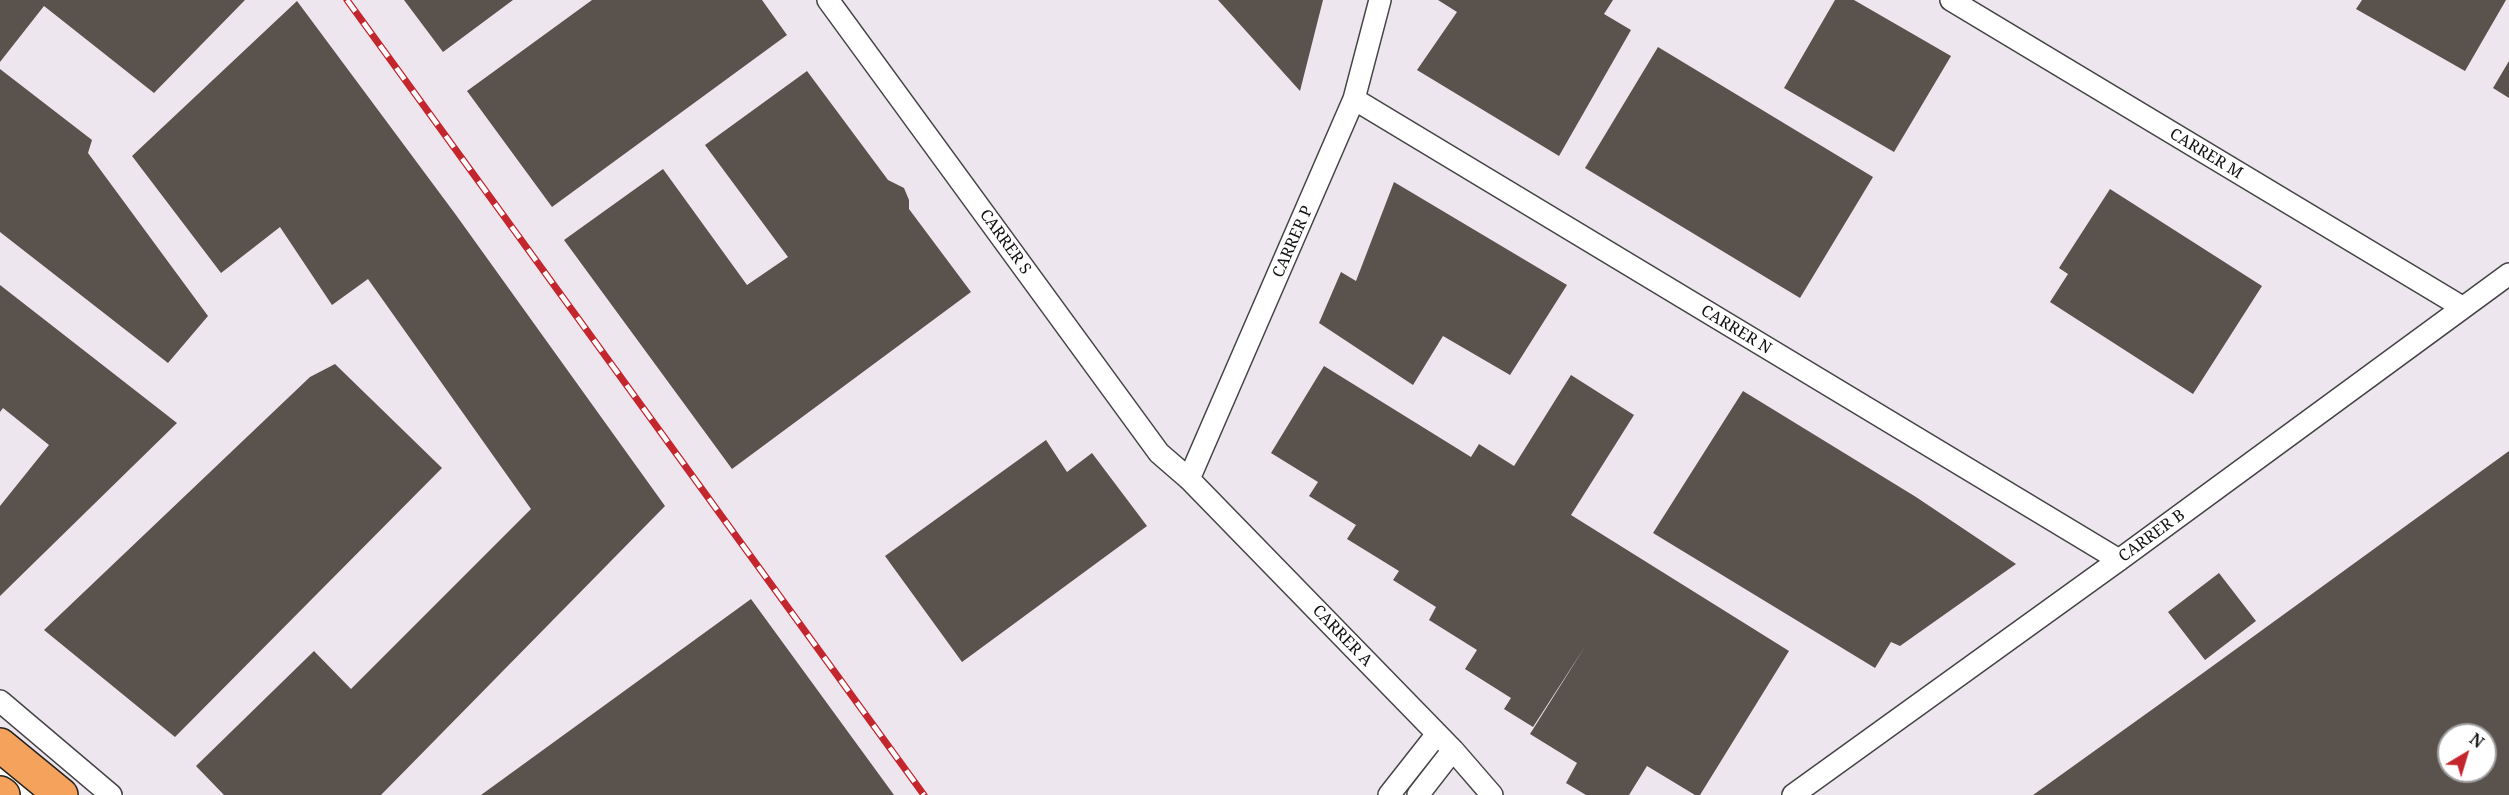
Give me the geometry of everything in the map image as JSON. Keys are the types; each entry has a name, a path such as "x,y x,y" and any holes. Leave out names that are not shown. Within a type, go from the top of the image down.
{"highway":[{"path":"0,745 61,795"}],"street":[{"name":"CARRER S","path":"828,0 1159,453 1189,479"},
{"name":"CARRER P","path":"1189,479 1354,99 1380,0"},
{"name":"CARRER M","path":"1950,0 2462,307"},
{"name":"CARRER N","path":"1354,99 2119,560"},
{"name":"CARRER B","path":"1793,795 2509,274"},
{"name":"CARRER A","path":"1189,479 1453,750 1492,795"},
{"path":"0,701 111,795"},
{"path":"1389,795 1437,734"},
{"path":"1418,795 1453,750"}],"shaded area":[{"path":"0,0 2509,0 2509,795 80,795 0,727"}],"building":[{"path":"0,0 245,0 154,93 44,6 0,62"},
{"path":"404,0 513,0 443,52"},
{"path":"592,0 762,0 787,35 552,207 467,91"},
{"path":"1218,0 1323,0 1300,91"},
{"path":"1438,0 1613,0 1604,14 1631,30 1559,156 1417,70 1457,12"},
{"path":"1835,0 1854,0 1951,56 1894,152 1784,88"},
{"path":"2362,0 2506,0 2465,71 2356,9"},
{"path":"297,1 456,215 665,506 381,795 224,795 196,766 314,651 351,689 531,509 368,279 332,305 280,227 221,273 132,156"},
{"path":"1658,47 1873,177 1800,298 1585,168"},
{"path":"2509,61 2509,98 2493,88"},
{"path":"0,69 92,140 88,153 208,316 168,363 0,232"},
{"path":"807,71 888,180 904,188 909,200 909,209 971,292 732,469 564,240 663,169 747,285 788,257 705,145"},
{"path":"1394,182 1567,285 1510,375 1443,336 1413,385 1319,323 1341,272 1356,281"},
{"path":"2110,189 2262,286 2193,394 2050,302 2068,274 2059,268"},
{"path":"0,285 177,423 0,596 0,506 49,445 3,408 0,412"},
{"path":"335,364 442,468 175,737 44,630 310,377"},
{"path":"1324,366 1471,457 1479,444 1514,466 1571,375 1634,415 1571,515 1789,651 1700,795 1695,795 1647,766 1629,795 1586,795 1566,783 1577,763 1530,734 1586,645 1533,727 1504,709 1511,698 1465,669 1477,650 1429,620 1436,607 1393,580 1399,571 1347,539 1356,525 1309,496 1318,482 1271,453"},
{"path":"1743,391 1916,497 2016,564 1900,646 1891,642 1875,668 1653,533"},
{"path":"1046,440 1067,472 1092,453 1147,526 962,662 885,556"},
{"path":"2509,451 2509,795 2033,795 2203,673"},
{"path":"2219,573 2256,621 2205,660 2168,612"},
{"path":"751,599 894,795 481,795"}],"railway":[{"path":"347,0 924,795"}]}
